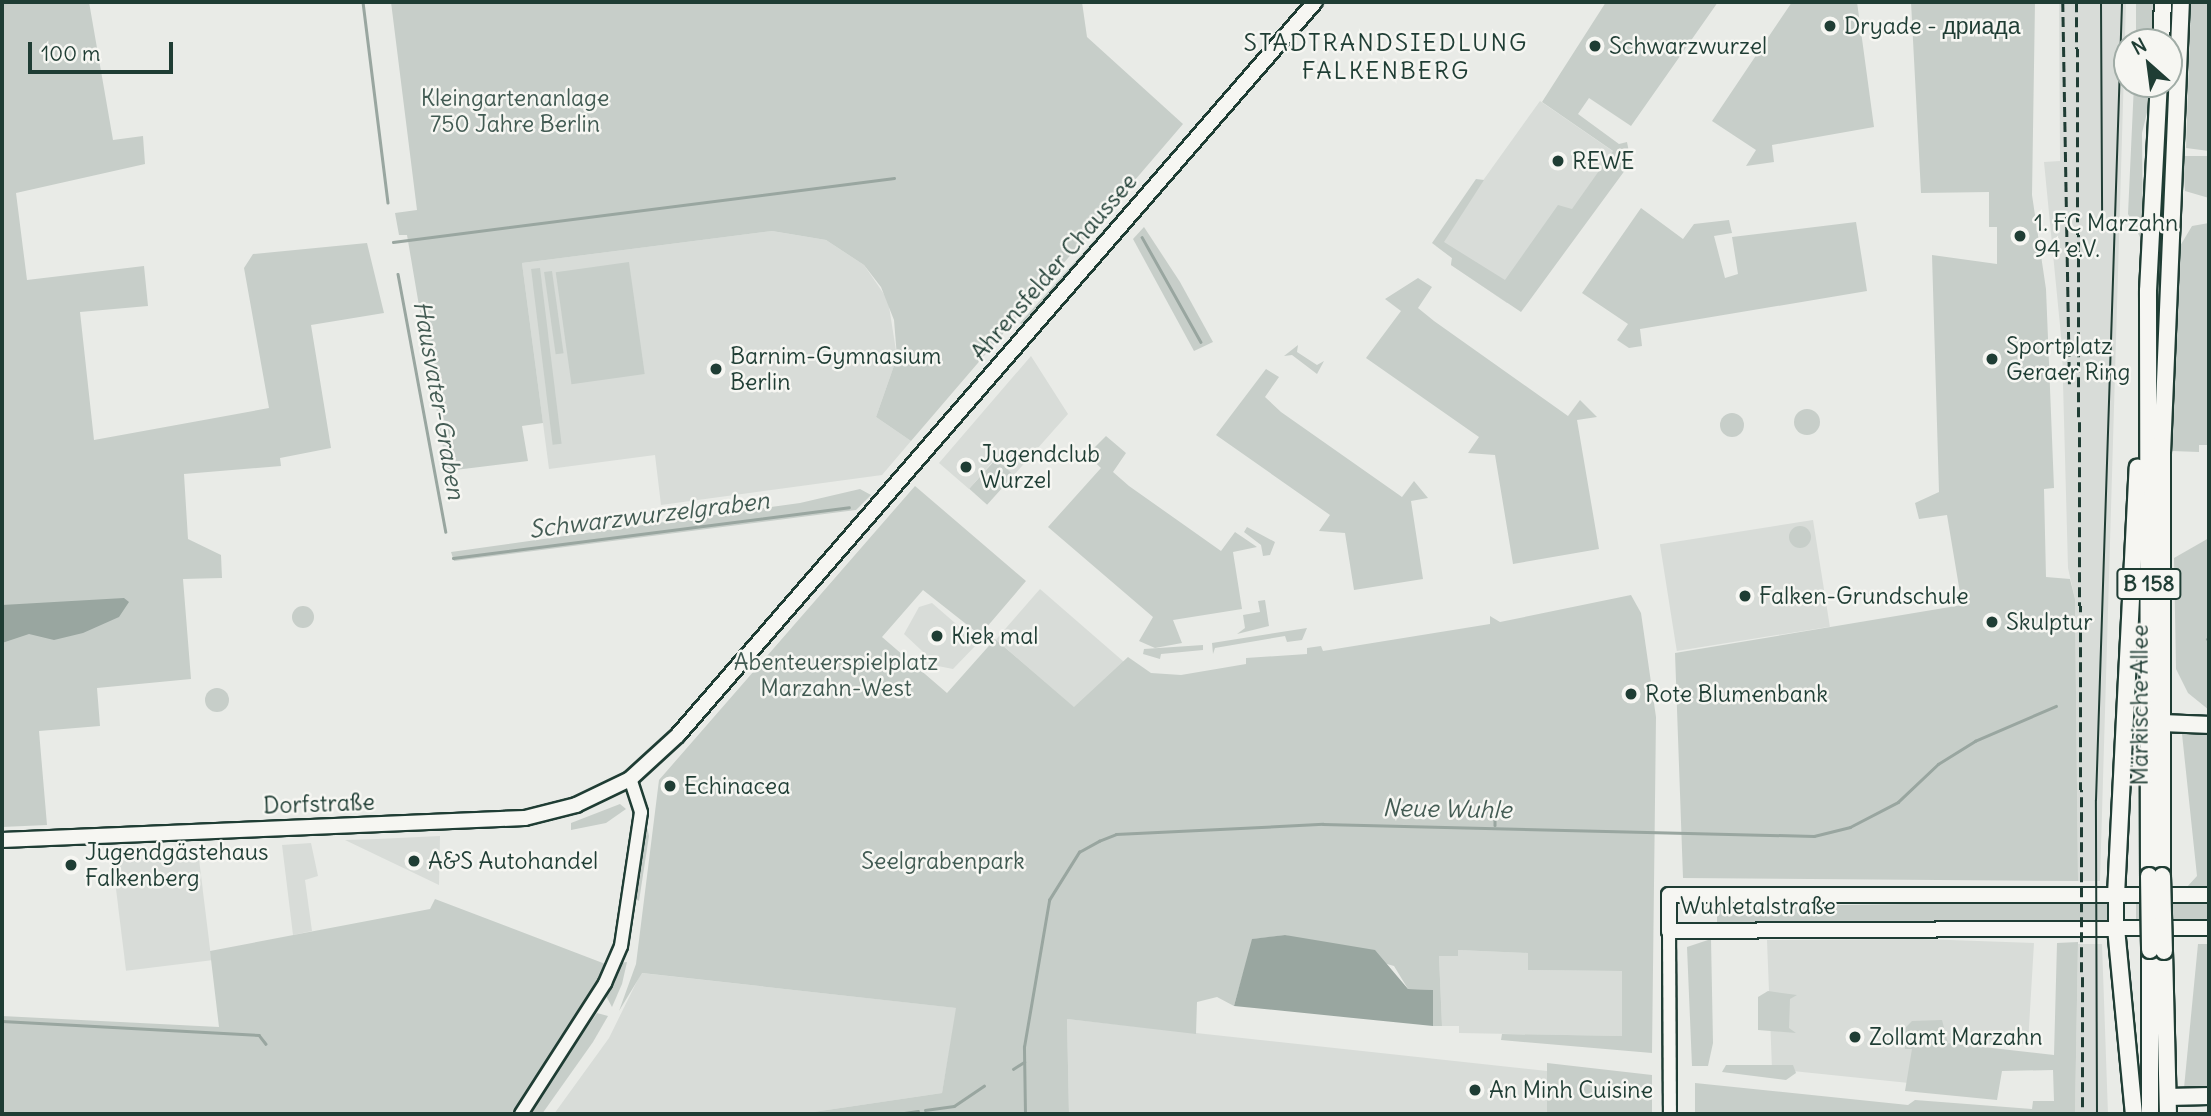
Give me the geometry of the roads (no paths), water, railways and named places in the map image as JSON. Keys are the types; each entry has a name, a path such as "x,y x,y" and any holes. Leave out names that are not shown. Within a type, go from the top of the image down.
{"main road":[{"name":"Ahrensfelder Chaussee","path":"630,779 678,735 1315,2"},
{"path":"2162,28 2163,2"},
{"name":"Märkische Allee","path":"2156,876 2170,724 2162,453 2181,2"},
{"name":"Märkische Allee","path":"2150,1114 2157,951 2148,292 2158,98"},
{"path":"2134,1114 2116,928 2116,895 2148,292"},
{"path":"2170,724 2209,725"},
{"name":"Dorfstraße","path":"2,840 525,818 576,805 630,779"},
{"name":"Wuhletalstraße","path":"2209,895 1669,895 1670,931 2209,928"},
{"name":"Märkische Allee","path":"2157,951 2168,1114"},
{"path":"2168,1097 2209,1096"}],"street":[{"path":"521,1114 606,983 621,946 641,812 630,779"},
{"path":"1670,931 1671,1114"}],"waterway":[{"name":"Hausvater-Graben","path":"363,2 388,202"},
{"path":"393,242 894,178"},
{"path":"1142,237 1201,342"},
{"name":"Hausvater-Graben","path":"398,274 446,532"},
{"name":"Schwarzwurzelgraben","path":"453,558 849,507"},
{"name":"Neue Wuhle","path":"1025,1114 1024,1047 1049,900 1079,852 1116,834 1323,824 1814,836 1850,827 1898,802 1938,764 1975,741 2056,706"},
{"path":"1495,814 1495,825"},
{"path":"2,1021 259,1035 266,1044"},
{"path":"1013,1069 1024,1062"},
{"path":"925,1110 954,1106 984,1086"},
{"path":"897,1114 918,1111"}],"tram line":[{"path":"2101,2 2102,217"},
{"path":"2097,1114 2096,800 2122,2"}],"railway":[{"path":"2063,2 2070,384"},
{"path":"2077,2 2083,1114"}],"place":[{"name":"Dryade - дриада","path":"1830,26"},
{"name":"Schwarzwurzel","path":"1595,46"},
{"name":"REWE","path":"1558,161"},
{"name":"1. FC Marzahn 94 e.V.","path":"2020,236"},
{"name":"Sportplatz Geraer Ring","path":"1992,359"},
{"name":"Barnim-Gymnasium Berlin","path":"716,369"},
{"name":"Jugendclub Wurzel","path":"966,467"},
{"name":"Falken-Grundschule","path":"1745,596"},
{"name":"Skulptur","path":"1992,622"},
{"name":"Kiek mal","path":"937,636"},
{"name":"Rote Blumenbank","path":"1631,694"},
{"name":"Echinacea","path":"670,786"},
{"name":"A&S Autohandel","path":"414,861"},
{"name":"Jugendgästehaus Falkenberg","path":"71,865"},
{"name":"Zollamt Marzahn","path":"1855,1037"},
{"name":"An Minh Cuisine","path":"1475,1090"}],"district":[{"name":"STADTRANDSIEDLUNG FALKENBERG","path":"1386,57"}],"park label":[{"name":"Kleingartenanlage 750 Jahre Berlin","path":"515,111"},
{"name":"Abenteuerspielplatz Marzahn-West","path":"836,675"},
{"name":"Seelgrabenpark","path":"943,861"}]}
